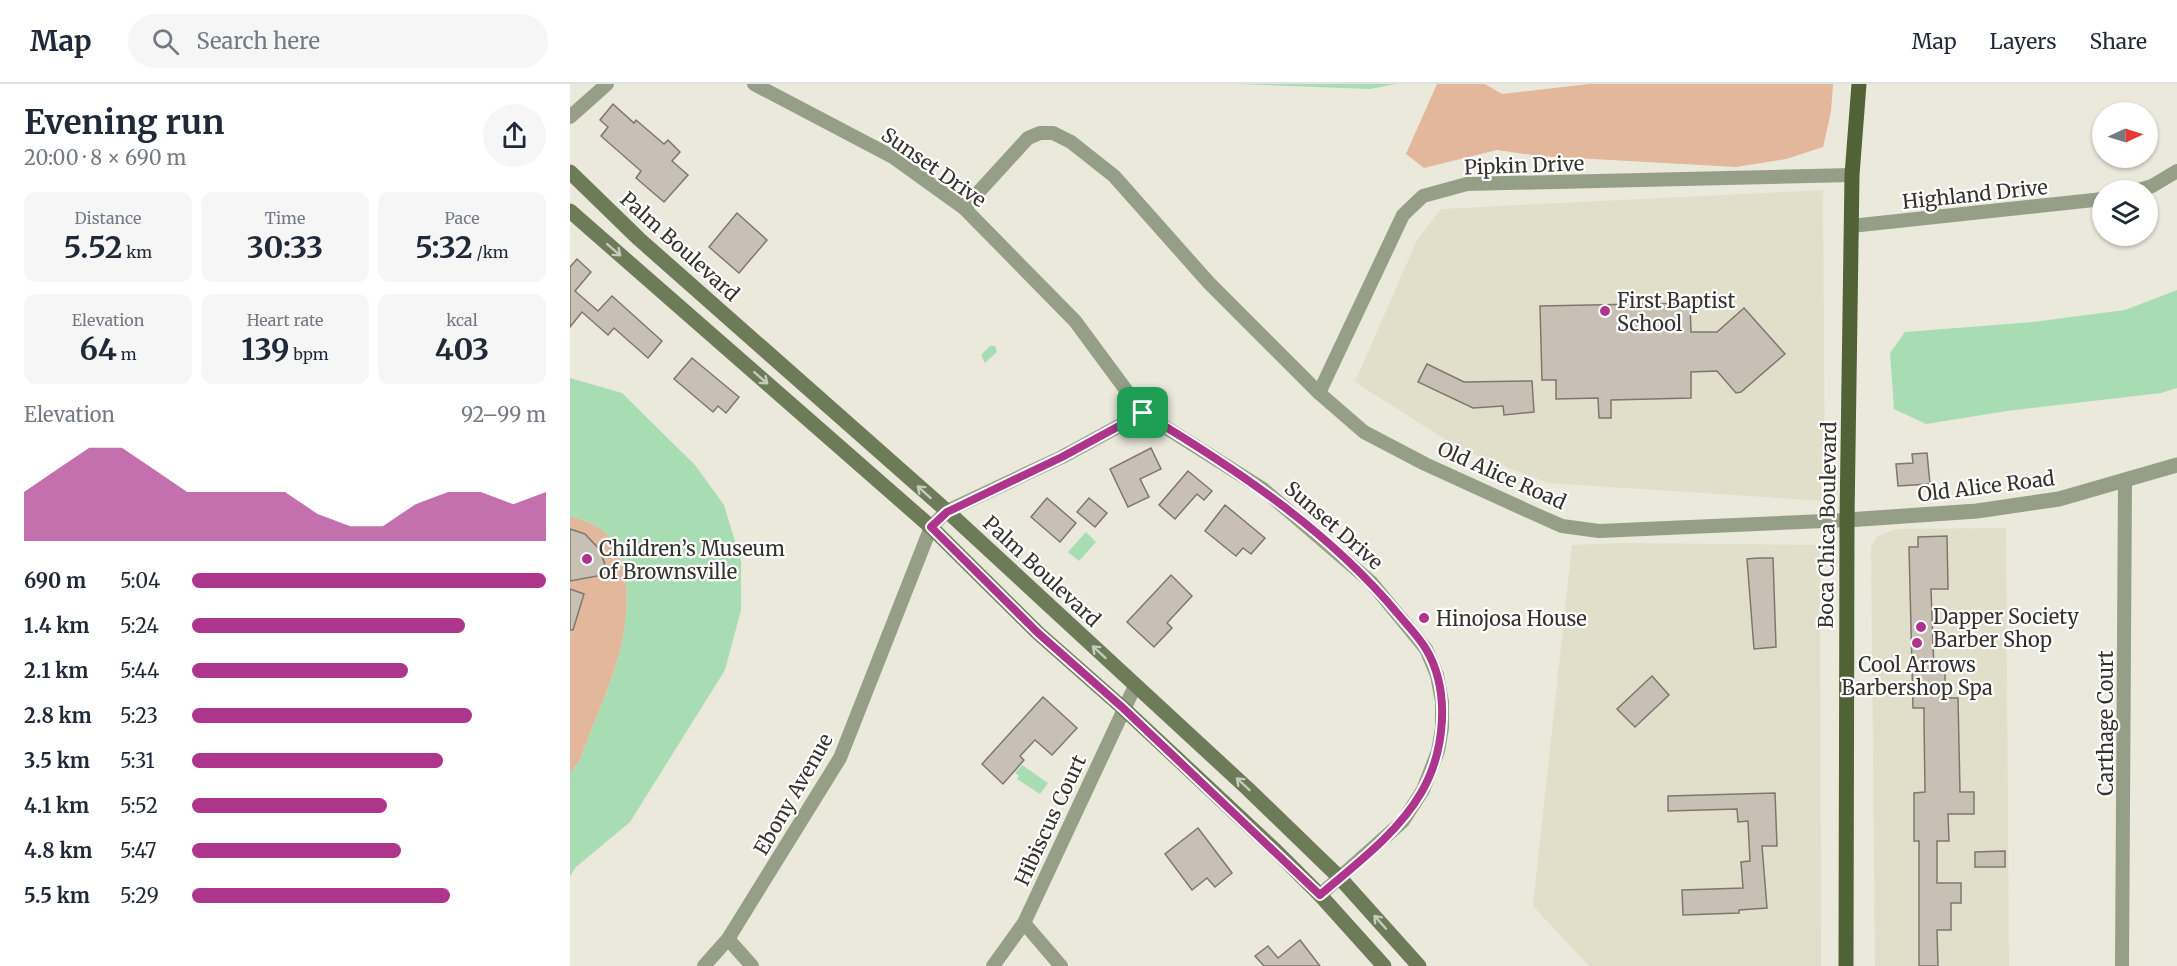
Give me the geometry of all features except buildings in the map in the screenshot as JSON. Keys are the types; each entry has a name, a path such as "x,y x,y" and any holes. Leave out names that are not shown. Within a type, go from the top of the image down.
{"main road":[{"name":"Boca Chica Boulevard","path":"1846,966 1847,520 1851,226 1852,175 1859,84"},
{"name":"Palm Boulevard","path":"570,172 639,239 947,512 1135,686 1340,878 1419,966"},
{"path":"570,211 931,527 1038,633 1123,708 1320,895 1383,966"}],"street":[{"path":"570,117 607,84"},
{"name":"Sunset Drive","path":"754,84 893,157 964,208 1075,321 1143,413 1263,489 1371,582 1426,649 1437,675 1442,702 1438,752 1423,790 1403,821 1320,895"},
{"name":"Old Alice Road","path":"964,208 1028,138 1040,133 1053,133 1071,142 1114,176 1209,283 1319,393 1364,432 1425,464 1563,526 1599,531 1930,516 2059,499 2177,465"},
{"path":"2158,182 2177,171"},
{"name":"Pipkin Drive","path":"1319,393 1403,216 1423,196 1467,184 1852,175"},
{"name":"Highland Drive","path":"1851,226 2092,201"},
{"path":"931,527 947,512 1062,457 1143,413"},
{"name":"Carthage Court","path":"2122,966 2125,481"},
{"name":"Ebony Avenue","path":"704,966 728,939 840,758 931,527"},
{"name":"Hibiscus Court","path":"993,966 1024,923 1135,686"},
{"path":"1024,923 1061,966"},
{"path":"728,939 752,966"}],"shaded area":[{"path":"1238,84 1396,84 1370,89"},
{"path":"1437,84 1485,84 1502,94 1589,84 1833,84 1831,112 1823,147 1786,159 1736,167 1539,156 1497,150 1424,168 1406,154"},
{"name":"First Baptist School","path":"1823,190 1825,501 1548,483 1460,449 1355,382 1417,240 1441,209"},
{"path":"2177,290 2177,388 2161,393 2007,411 1926,424 1894,409 1890,353 1905,332 2033,322 2125,310"},
{"path":"990,346 995,346 997,352 985,363 981,355"},
{"path":"570,378 622,393 695,465 724,505 741,561 741,610 725,670 630,822 576,867 570,876 570,774 580,760 607,692 621,647 627,600 625,575 619,552 614,543 593,524 570,516"},
{"path":"570,516 593,524 614,543 619,552 625,575 627,600 621,647 607,692 580,760 570,774"},
{"path":"2006,528 2009,966 1875,966 1871,546 1878,536 1896,529"},
{"path":"1086,532 1096,542 1079,561 1068,552"},
{"path":"1622,543 1820,545 1821,966 1589,966 1533,906 1572,545"},
{"path":"1022,765 1048,783 1040,794 1017,779 1019,776 1015,773"}],"place":[{"name":"First Baptist School","path":"1605,311"},
{"name":"Children’s Museum of Brownsville","path":"587,559"},
{"name":"Hinojosa House","path":"1424,618"},
{"name":"Dapper Society Barber Shop","path":"1921,627"},
{"name":"Cool Arrows Barbershop Spa","path":"1917,643"}],"route":[{"path":"1143,413 1221,460 1263,489 1371,582 1426,649 1437,675 1442,702 1442,728 1438,752 1423,790 1403,821 1320,895 1123,708 1038,633 931,527 947,512 1062,457 1143,413"}]}
